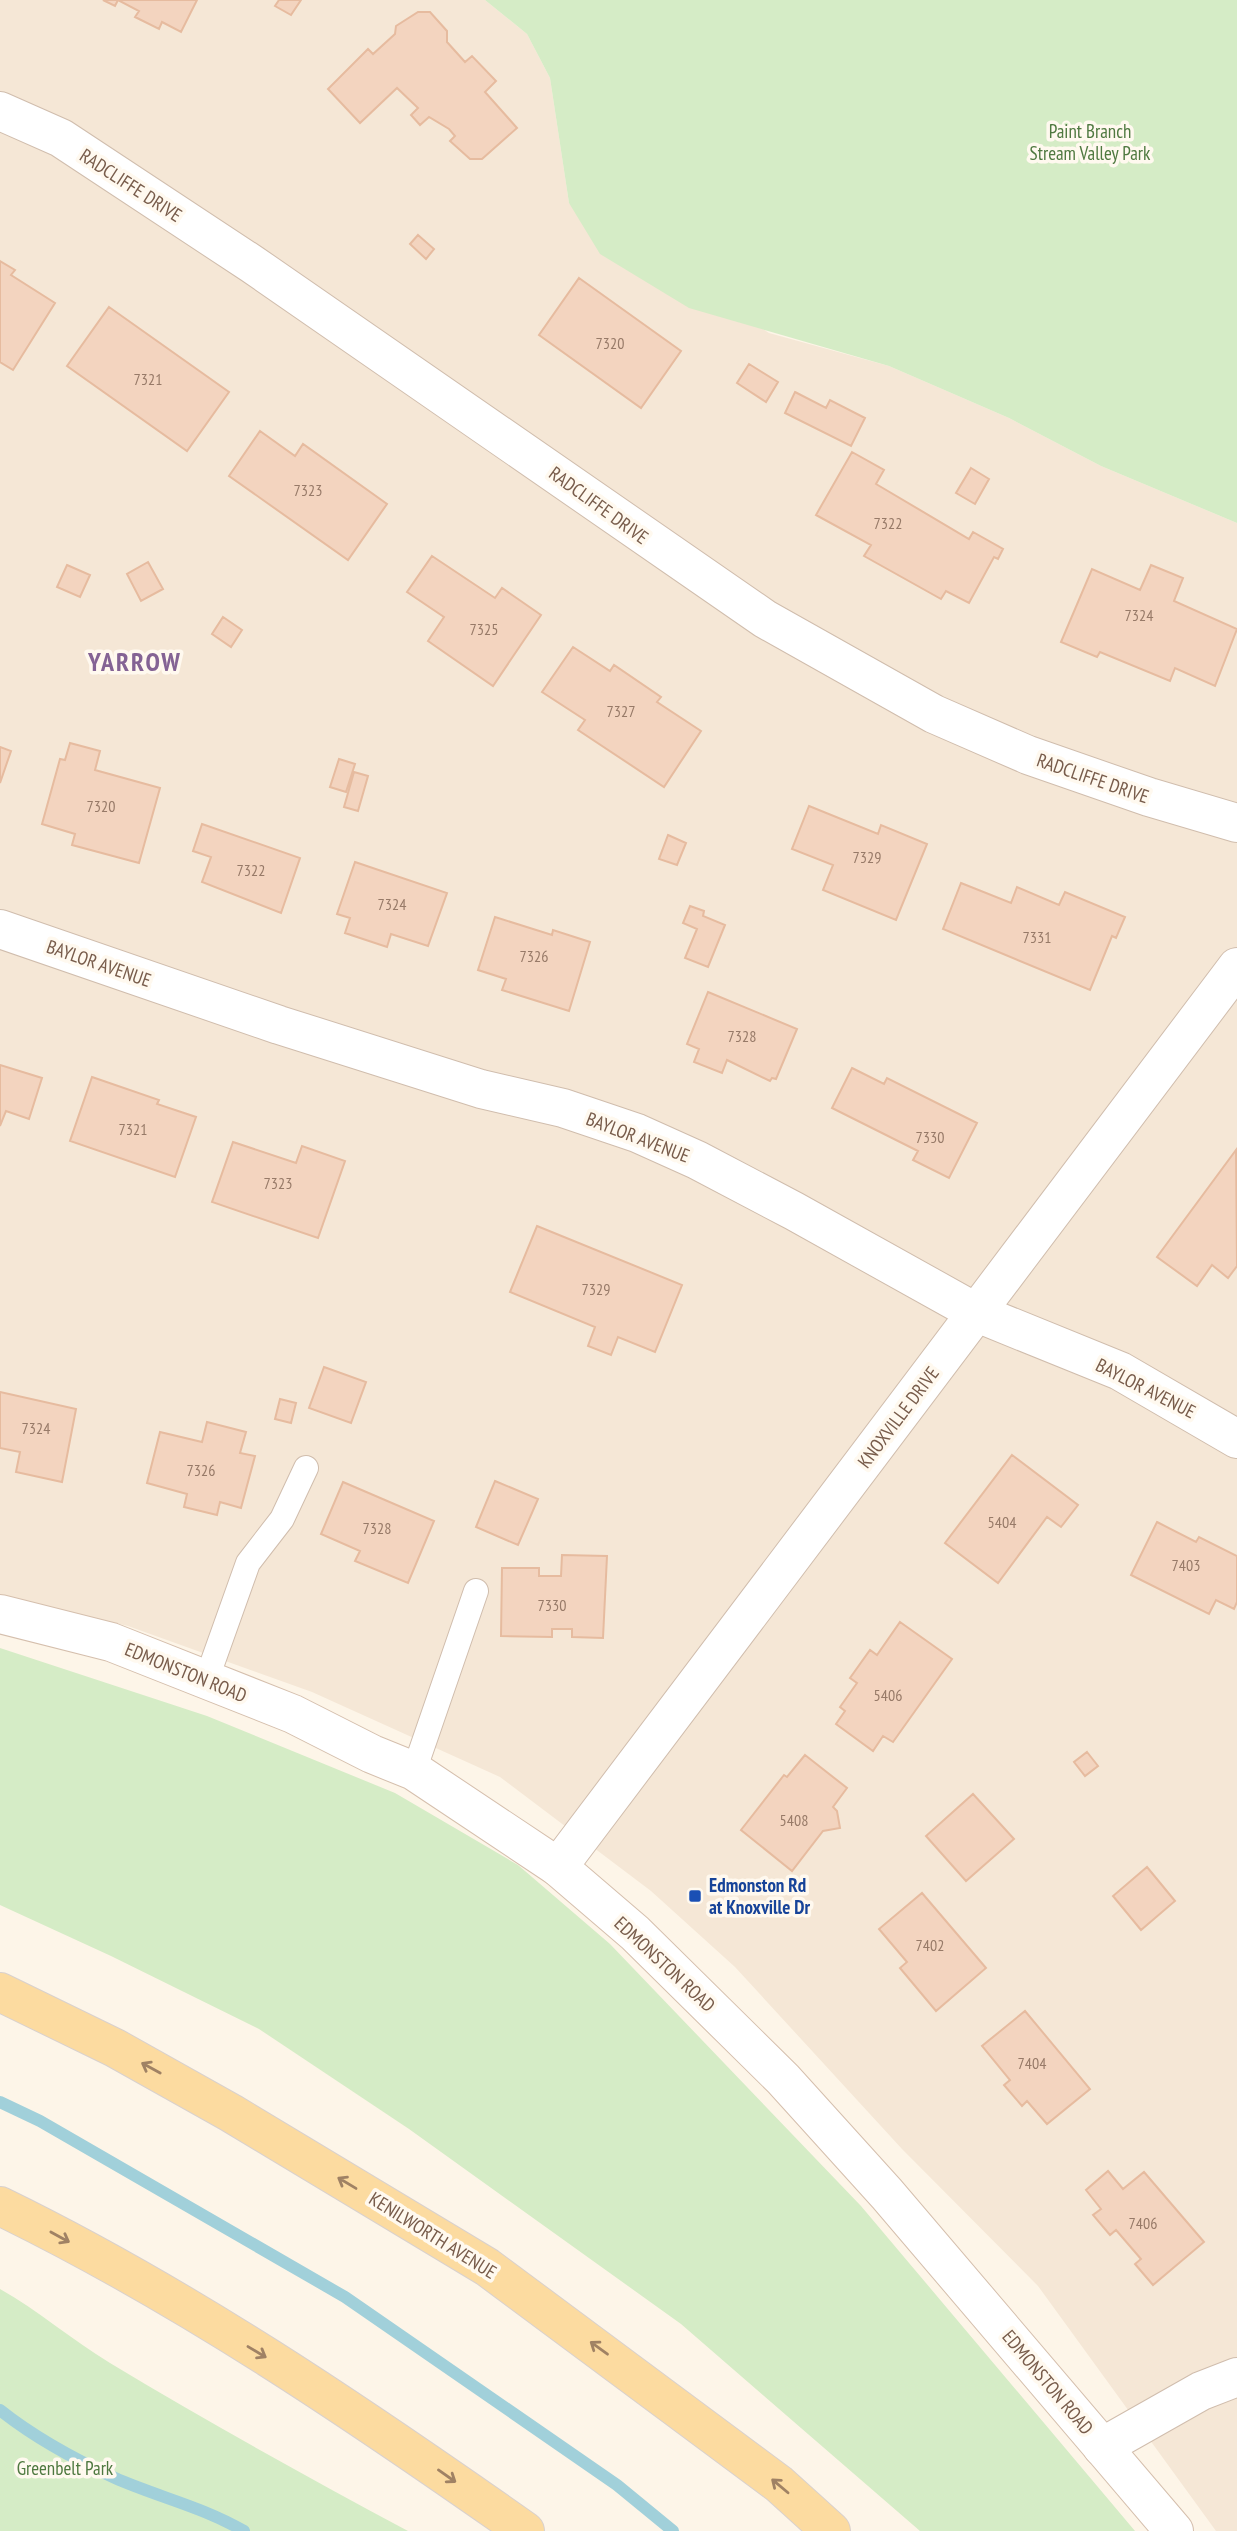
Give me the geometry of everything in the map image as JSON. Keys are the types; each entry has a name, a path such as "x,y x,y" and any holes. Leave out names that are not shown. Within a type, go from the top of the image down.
{"main road":[{"name":"KENILWORTH AVENUE","path":"0,1992 115,2048 231,2113 487,2267 779,2484 831,2531"},
{"path":"0,2206 159,2293 278,2364 525,2531"}],"street":[{"name":"RADCLIFFE DRIVE","path":"0,111 61,138 230,249 444,395 665,552 776,625 934,715 1016,750 1149,797 1237,823"},
{"name":"BAYLOR AVENUE","path":"0,929 279,1025 481,1089 563,1108 637,1133 697,1160 794,1211 977,1313 1120,1371 1237,1439"},
{"name":"KNOXVILLE DRIVE","path":"558,1867 1237,967"},
{"name":"EDMONSTON ROAD","path":"0,1614 111,1642 293,1714 372,1754 414,1771 558,1867 635,1933 783,2079 914,2225 1174,2531"},
{"path":"1102,2447 1200,2391 1237,2377"}],"lane":[{"path":"207,1678 248,1563 282,1519 306,1468"},
{"path":"414,1771 476,1591"}],"shaded area":[{"path":"0,0 485,0 527,34 550,78 569,203 769,333 889,366 1009,418 1101,466 1237,523 1237,2531 1216,2531 1038,2286 902,2149 735,1967 651,1891 500,1777 312,1692 128,1626 0,1595"}],"green space":[{"name":"Paint Branch Stream Valley Park","path":"485,0 1237,0 1237,523 1101,466 1009,418 889,366 689,308 600,254 569,203 550,78 527,34"},
{"path":"0,1648 207,1716 395,1793 518,1865 610,1944 861,2206 1135,2531 920,2531 681,2324 409,2129 259,2029 0,1905"},
{"name":"Greenbelt Park","path":"0,2289 147,2385 408,2531 0,2531"}],"building":[{"path":"103,0 118,0 115,6"},
{"path":"118,0 197,0 181,32 162,22 159,29 135,17 139,11"},
{"path":"279,0 301,0 291,15 275,6"},
{"path":"418,12 430,12 447,31 447,42 465,62 472,56 496,81 485,92 517,128 482,159 470,159 450,141 455,136 449,129 429,117 420,125 411,115 418,108 397,88 360,123 328,89 368,49 373,54 395,34 396,26"},
{"path":"418,235 434,249 426,259 410,244"},
{"path":"0,261 15,270 11,275 55,303 13,370 0,362"},
{"path":"579,278 681,351 641,408 539,335"},
{"path":"109,307 229,392 187,451 67,366"},
{"path":"749,364 778,382 766,402 737,383"},
{"path":"795,392 826,408 830,400 865,418 851,446 785,413"},
{"path":"260,431 295,456 303,444 387,504 348,560 229,476"},
{"path":"852,452 884,470 876,484 969,539 973,532 1003,549 998,559 994,557 969,603 946,591 941,599 864,556 871,545 816,515"},
{"path":"971,468 989,479 975,504 956,493"},
{"path":"432,556 495,598 502,588 541,615 493,686 428,641 444,617 407,592"},
{"path":"148,562 163,589 141,601 127,574"},
{"path":"67,565 90,575 80,597 57,587"},
{"path":"1151,565 1183,578 1174,601 1237,629 1215,686 1175,668 1170,681 1100,652 1097,657 1061,642 1092,569 1140,590"},
{"path":"223,617 242,630 231,647 212,634"},
{"path":"573,647 610,671 614,665 661,697 657,702 701,731 664,787 578,730 585,720 542,692"},
{"path":"70,743 100,751 95,770 160,788 139,863 72,845 75,834 42,824 60,759 65,760"},
{"path":"0,747 11,751 0,783"},
{"path":"339,759 355,764 346,792 330,787"},
{"path":"354,772 368,776 358,811 344,807"},
{"path":"809,806 878,834 881,825 927,844 896,920 823,890 833,865 792,849"},
{"path":"202,824 300,858 281,913 202,882 211,857 193,851"},
{"path":"668,835 686,843 677,865 659,859"},
{"path":"355,862 447,893 428,946 391,934 387,947 345,933 350,918 337,914"},
{"path":"961,883 1011,903 1017,887 1059,905 1065,892 1125,917 1116,938 1112,936 1090,990 943,929"},
{"path":"690,906 704,911 703,916 725,925 708,967 685,958 697,929 683,923"},
{"path":"495,917 552,935 553,930 590,942 569,1011 502,990 506,979 478,970"},
{"path":"708,992 797,1029 776,1079 772,1078 770,1081 727,1060 722,1073 694,1062 699,1049 687,1044"},
{"path":"0,1065 42,1078 29,1119 6,1111 0,1126"},
{"path":"852,1068 884,1084 887,1078 977,1123 949,1178 913,1160 918,1151 832,1108"},
{"path":"92,1077 159,1100 157,1104 196,1117 175,1177 70,1141"},
{"path":"233,1142 296,1163 302,1146 345,1161 318,1238 212,1202"},
{"path":"1236,1150 1237,1266 1228,1278 1212,1265 1197,1286 1157,1257"},
{"path":"537,1226 682,1285 655,1352 618,1337 611,1355 588,1346 595,1327 510,1292"},
{"path":"324,1367 366,1382 351,1423 309,1408"},
{"path":"0,1392 76,1409 62,1482 16,1472 20,1452 0,1448"},
{"path":"280,1399 296,1403 291,1423 275,1419"},
{"path":"207,1422 246,1432 240,1453 255,1456 241,1508 220,1502 217,1515 184,1507 187,1494 147,1483 160,1432 202,1442"},
{"path":"1012,1455 1078,1505 1061,1527 1047,1517 998,1583 945,1543"},
{"path":"495,1481 538,1499 518,1545 476,1527"},
{"path":"343,1482 434,1521 408,1583 355,1561 360,1551 321,1534"},
{"path":"1157,1522 1196,1542 1199,1537 1237,1556 1237,1602 1234,1609 1216,1600 1209,1614 1131,1575"},
{"path":"562,1555 607,1556 603,1638 572,1637 572,1629 552,1629 552,1637 501,1636 502,1568 539,1568 539,1576 561,1576"},
{"path":"900,1622 952,1659 893,1742 883,1736 873,1751 836,1724 845,1711 840,1707 857,1683 850,1678 870,1650 877,1655"},
{"path":"1087,1752 1098,1766 1085,1776 1074,1762"},
{"path":"805,1755 847,1788 833,1807 837,1811 840,1828 823,1831 792,1871 741,1830 784,1775 787,1777"},
{"path":"973,1794 1014,1839 966,1881 926,1836"},
{"path":"1147,1867 1175,1901 1141,1930 1113,1896"},
{"path":"922,1893 986,1968 936,2011 900,1968 907,1962 879,1929"},
{"path":"1025,2011 1090,2089 1047,2124 1027,2101 1022,2106 1004,2085 1010,2080 982,2046"},
{"path":"1108,2171 1123,2189 1144,2172 1204,2242 1153,2285 1135,2264 1141,2259 1116,2230 1110,2235 1093,2215 1101,2209 1086,2190"}],"waterway":[{"path":"0,2102 40,2121 345,2297 617,2485 673,2531"},
{"path":"0,2410 41,2439 100,2471 213,2515 244,2531"}],"place":[{"name":"Edmonston Rd at Knoxville Dr","path":"695,1896"}],"district":[{"name":"YARROW","path":"135,662"}]}
